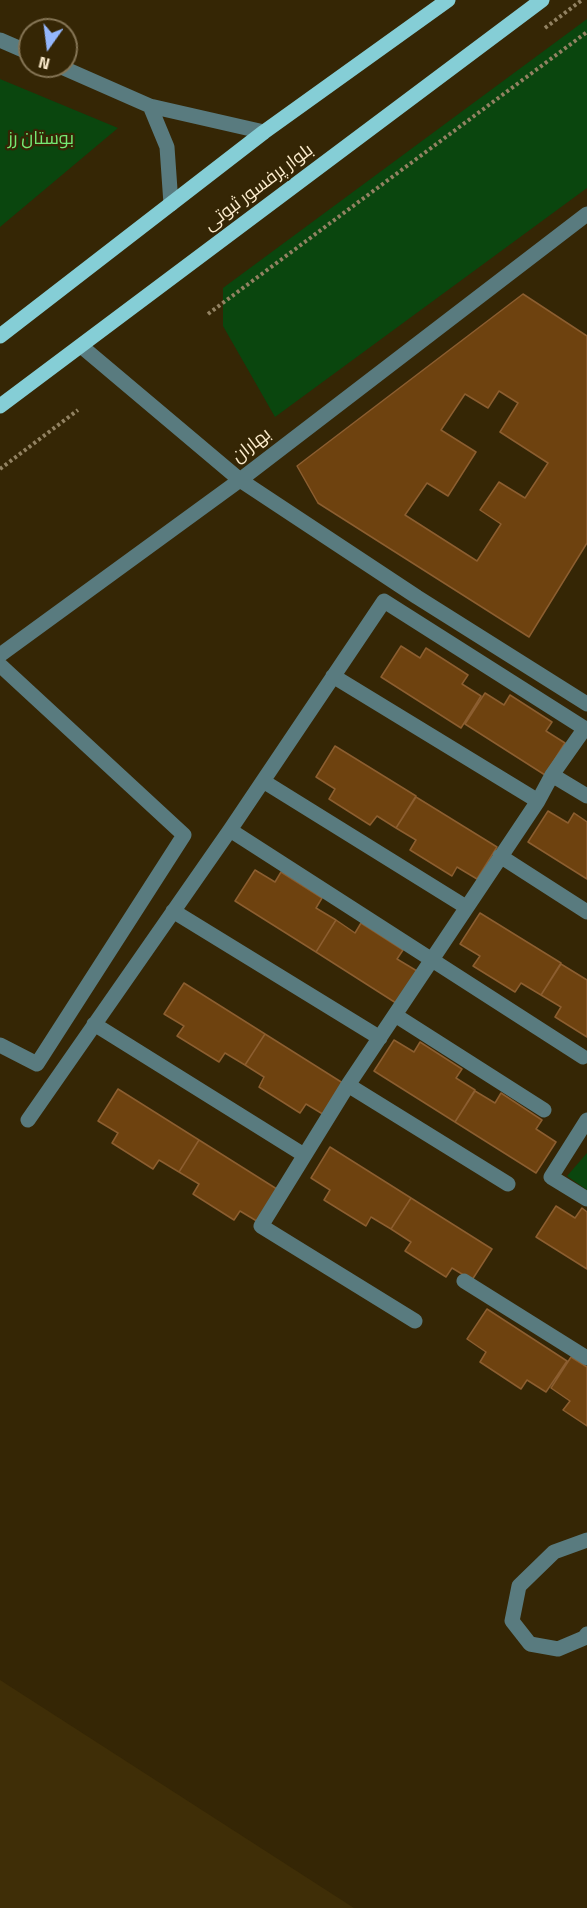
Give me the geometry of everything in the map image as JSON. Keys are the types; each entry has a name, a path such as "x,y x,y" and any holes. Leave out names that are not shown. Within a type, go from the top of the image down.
{"main road":[{"path":"0,336 264,132 448,0"},
{"name":"بلوار پرفسور ثبوتی","path":"0,406 542,0"}],"street":[{"path":"0,40 18,48"},
{"path":"78,74 150,106 264,132"},
{"path":"150,106 167,147 171,204"},
{"name":"بهاران","path":"587,214 240,480 417,597 587,704"},
{"path":"0,656 240,480 81,346"},
{"path":"28,1120 230,830 384,601 586,729 552,775 538,801 348,1085 261,1226 415,1321"},
{"path":"0,665 184,834 37,1064 0,1045"},
{"path":"333,676 538,801"},
{"path":"552,775 587,796"},
{"path":"263,781 466,907"},
{"path":"230,830 583,1057"},
{"path":"500,856 587,912"},
{"path":"174,911 380,1038"},
{"path":"395,1015 544,1110"},
{"path":"94,1024 304,1155"},
{"path":"348,1085 508,1184"},
{"path":"587,1120 551,1177 587,1199"},
{"path":"464,1281 587,1358"},
{"path":"587,1540 554,1552 519,1586 512,1621 530,1644 558,1649 584,1638 587,1634"}],"path":[{"path":"208,314 587,32"},
{"path":"0,469 78,410"}],"shaded area":[{"path":"0,1680 354,1908 0,1908"}],"green space":[{"path":"587,19 587,188 275,417 223,326 223,288"},
{"name":"بوستان رز","path":"0,79 118,128 0,227"},
{"path":"587,1153 587,1190 567,1176"}],"building":[{"path":"523,294 587,336 587,543 529,637 318,503 297,466"},
{"path":"499,391 518,403 500,432 548,463 525,498 499,482 480,510 501,524 477,561 405,515 427,483 448,496 476,452 441,430 465,394 488,408"},
{"path":"401,646 420,658 426,648 468,675 462,684 481,696 461,728 381,677"},
{"path":"485,693 504,705 510,695 552,722 546,731 565,743 545,775 465,724"},
{"path":"335,746 416,796 396,828 377,816 370,825 329,799 335,789 316,777"},
{"path":"416,797 497,847 477,879 457,867 452,876 410,850 416,840 396,828"},
{"path":"548,811 568,823 574,813 587,822 587,879 528,842"},
{"path":"255,870 275,882 281,872 322,898 316,908 336,920 316,952 235,901"},
{"path":"480,913 561,963 541,995 521,983 515,992 473,966 480,956 460,944"},
{"path":"336,920 355,933 361,923 403,950 397,959 417,971 396,1003 316,952"},
{"path":"561,964 587,980 587,1037 555,1017 561,1007 541,995"},
{"path":"184,983 265,1034 245,1065 225,1053 219,1062 177,1036 184,1026 164,1014"},
{"path":"265,1034 346,1085 326,1116 306,1104 300,1113 259,1087 264,1077 245,1065"},
{"path":"394,1040 414,1052 420,1042 462,1069 456,1078 475,1090 455,1122 374,1071"},
{"path":"118,1089 199,1140 179,1172 159,1160 153,1169 112,1143 118,1133 98,1121"},
{"path":"475,1091 495,1103 501,1093 542,1120 536,1129 556,1142 536,1173 455,1122"},
{"path":"199,1140 280,1191 260,1223 240,1211 234,1220 193,1194 199,1184 179,1172"},
{"path":"330,1147 411,1198 391,1229 371,1217 366,1226 324,1200 330,1190 311,1178"},
{"path":"411,1198 492,1249 472,1280 452,1268 446,1277 405,1251 411,1242 391,1229"},
{"path":"556,1206 575,1218 582,1208 587,1212 587,1269 536,1237"},
{"path":"487,1309 567,1361 546,1392 527,1380 521,1389 480,1362 486,1352 467,1339"},
{"path":"571,1357 587,1367 587,1426 563,1410 570,1401 551,1388"}]}
